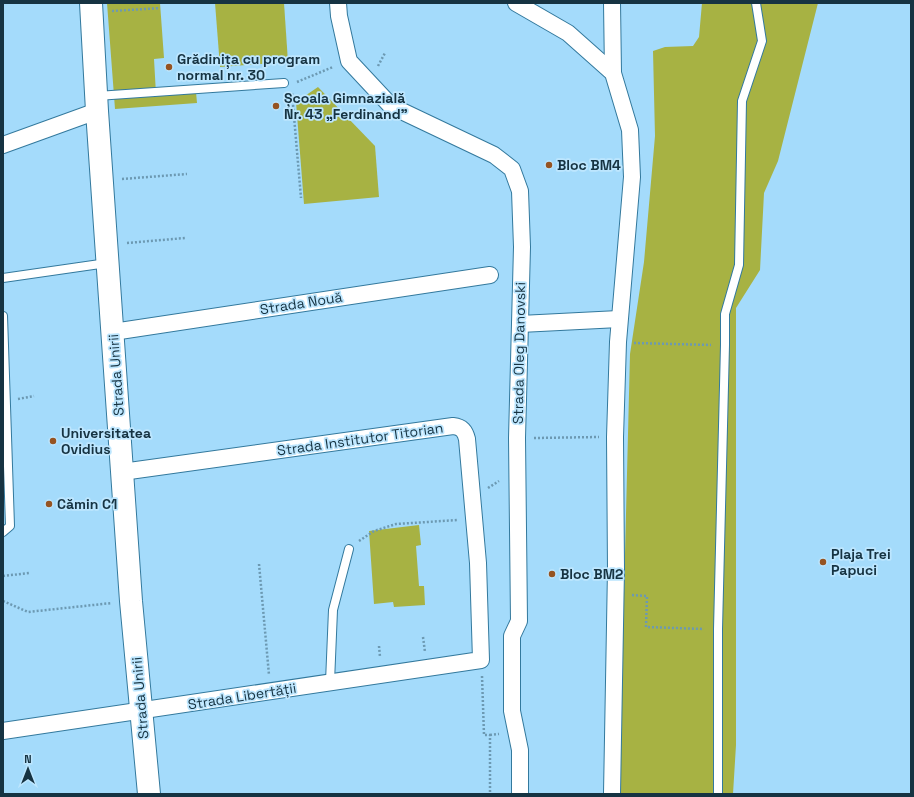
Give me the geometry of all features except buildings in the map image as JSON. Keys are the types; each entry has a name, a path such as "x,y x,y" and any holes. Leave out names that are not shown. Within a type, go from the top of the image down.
{"street":[{"path":"338,3 339,16 349,61"},
{"path":"516,3 568,33 613,73"},
{"path":"612,3 613,73 630,130 632,177 618,342 615,437 616,569 612,794"},
{"name":"Strada Unirii","path":"91,8 122,472 149,794"},
{"name":"Strada Oleg Danovski","path":"349,61 391,106 494,154 512,169 520,191 522,247 517,438 519,621 512,636 512,711 520,750 520,794"},
{"path":"3,145 97,104"},
{"name":"Strada Nouă","path":"113,332 490,275"},
{"path":"520,324 619,319"},
{"name":"Strada Institutor Titorian","path":"122,472 453,426 460,427 465,432 467,439 478,563 481,660"},
{"name":"Strada Libertății","path":"3,731 481,660"}],"lane":[{"path":"718,794 718,629 726,345 725,314 739,265 742,101 762,41 756,3"},
{"path":"97,104 284,83"},
{"path":"3,278 107,254"},
{"path":"3,316 10,526 3,532"},
{"path":"330,682 333,610 349,549"}],"path":[{"path":"91,8 160,8"},
{"path":"296,82 349,61"},
{"path":"274,84 293,94 302,198"},
{"path":"102,180 187,174"},
{"path":"107,254 185,238"},
{"path":"618,342 726,345"},
{"path":"517,438 615,437"},
{"path":"472,498 517,471"},
{"path":"349,549 374,530 396,524 474,518"},
{"path":"259,564 270,692"},
{"path":"3,576 29,573"},
{"path":"615,595 647,596 646,627 718,629"},
{"path":"3,601 28,612 114,603"},
{"path":"481,660 484,735 490,735 490,794"}],"green space":[{"path":"107,3 160,3 164,58 154,59 156,94 196,92 197,103 115,109"},
{"path":"215,3 284,3 288,62 220,67"},
{"path":"702,3 818,3 778,161 764,193 760,270 736,308 736,745 733,794 619,794 630,354 644,262 655,136 653,51 665,47 693,46 699,37"},
{"path":"318,87 375,146 379,197 304,204 296,102"},
{"path":"419,525 421,545 416,546 419,586 424,586 425,605 394,607 393,602 374,604 369,531"}],"place":[{"name":"Grădinița cu program normal nr. 30","path":"169,67"},
{"name":"Școala Gimnazială Nr. 43 „Ferdinand”","path":"276,106"},
{"name":"Bloc BM4","path":"549,165"},
{"name":"Universitatea Ovidius","path":"53,441"},
{"name":"Cămin C1","path":"49,504"},
{"name":"Plaja Trei Papuci","path":"823,562"},
{"name":"Bloc BM2","path":"552,574"}]}
